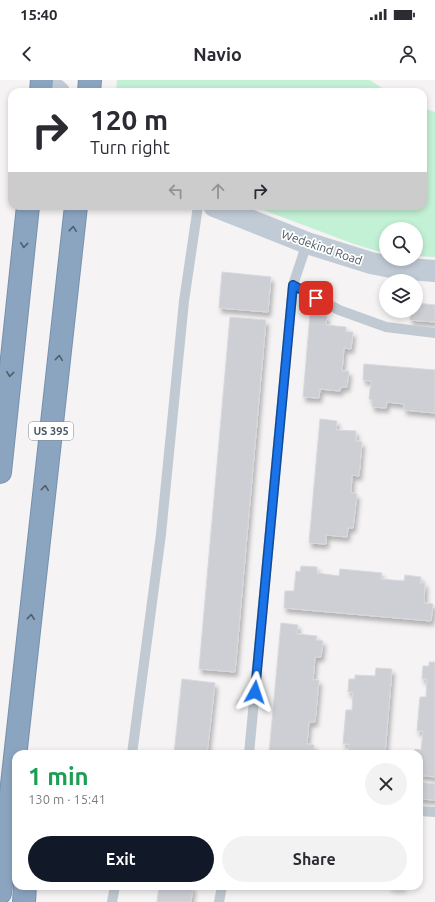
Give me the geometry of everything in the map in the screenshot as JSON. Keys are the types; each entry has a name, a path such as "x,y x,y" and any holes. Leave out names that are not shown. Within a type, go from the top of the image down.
{"highway":[{"path":"0,472 28,210"},
{"name":"US 395","path":"16,750 76,210"},
{"path":"27,656 27,750"},
{"name":"US 395","path":"0,893 12,788"},
{"path":"24,902 25,890"}],"street":[{"path":"43,80 54,88"},
{"name":"Wedekind Road","path":"224,210 307,243 371,263 396,268 435,271"}],"lane":[{"path":"133,750 161,534 184,301 197,210"},
{"path":"249,750 293,285 307,243"},
{"path":"293,285 339,310 386,327 435,333"},
{"path":"423,811 435,812"},
{"path":"112,902 114,890"},
{"path":"219,902 221,890"}],"green space":[{"path":"117,80 370,80 382,88 116,88"},
{"path":"427,109 435,112 435,257 423,256 423,222 379,222 379,251 354,244 264,210 427,210"}],"building":[{"path":"222,272 271,277 268,312 219,308"},
{"path":"423,304 435,305 435,322 410,320 410,318 423,318"},
{"path":"310,314 327,316 326,325 346,327 346,332 353,332 351,349 344,348 342,371 349,371 347,387 341,387 340,391 320,389 319,398 303,397"},
{"path":"230,317 266,320 235,672 199,669"},
{"path":"364,364 435,370 435,413 404,410 404,404 387,402 386,408 372,407 372,400 369,399 371,381 363,380"},
{"path":"320,419 337,421 336,430 356,431 356,441 362,442 359,476 352,475 351,493 357,494 353,528 348,528 347,537 326,535 326,544 309,543"},
{"path":"301,566 317,567 317,573 339,576 340,569 382,573 381,579 404,581 405,575 421,577 420,583 425,583 424,603 433,604 431,621 284,608 285,591 294,591 296,571 300,572"},
{"path":"281,623 298,625 297,634 317,636 316,640 323,641 321,657 315,657 313,680 319,680 315,722 309,722 307,744 314,745 313,750 269,750"},
{"path":"429,662 435,662 435,777 423,776 423,750 421,750 423,731 417,731 420,697 426,697 427,679 422,679 423,666 429,666"},
{"path":"376,668 392,669 385,750 348,750 349,744 343,744 346,710 352,710 353,692 348,692 349,679 355,679 355,675 375,676"},
{"path":"182,679 215,683 207,750 174,750"},
{"path":"423,782 435,784 435,800 423,799"},
{"path":"158,890 192,890 191,902 157,902"}],"route":[{"path":"255,692 293,285 316,298"}]}
